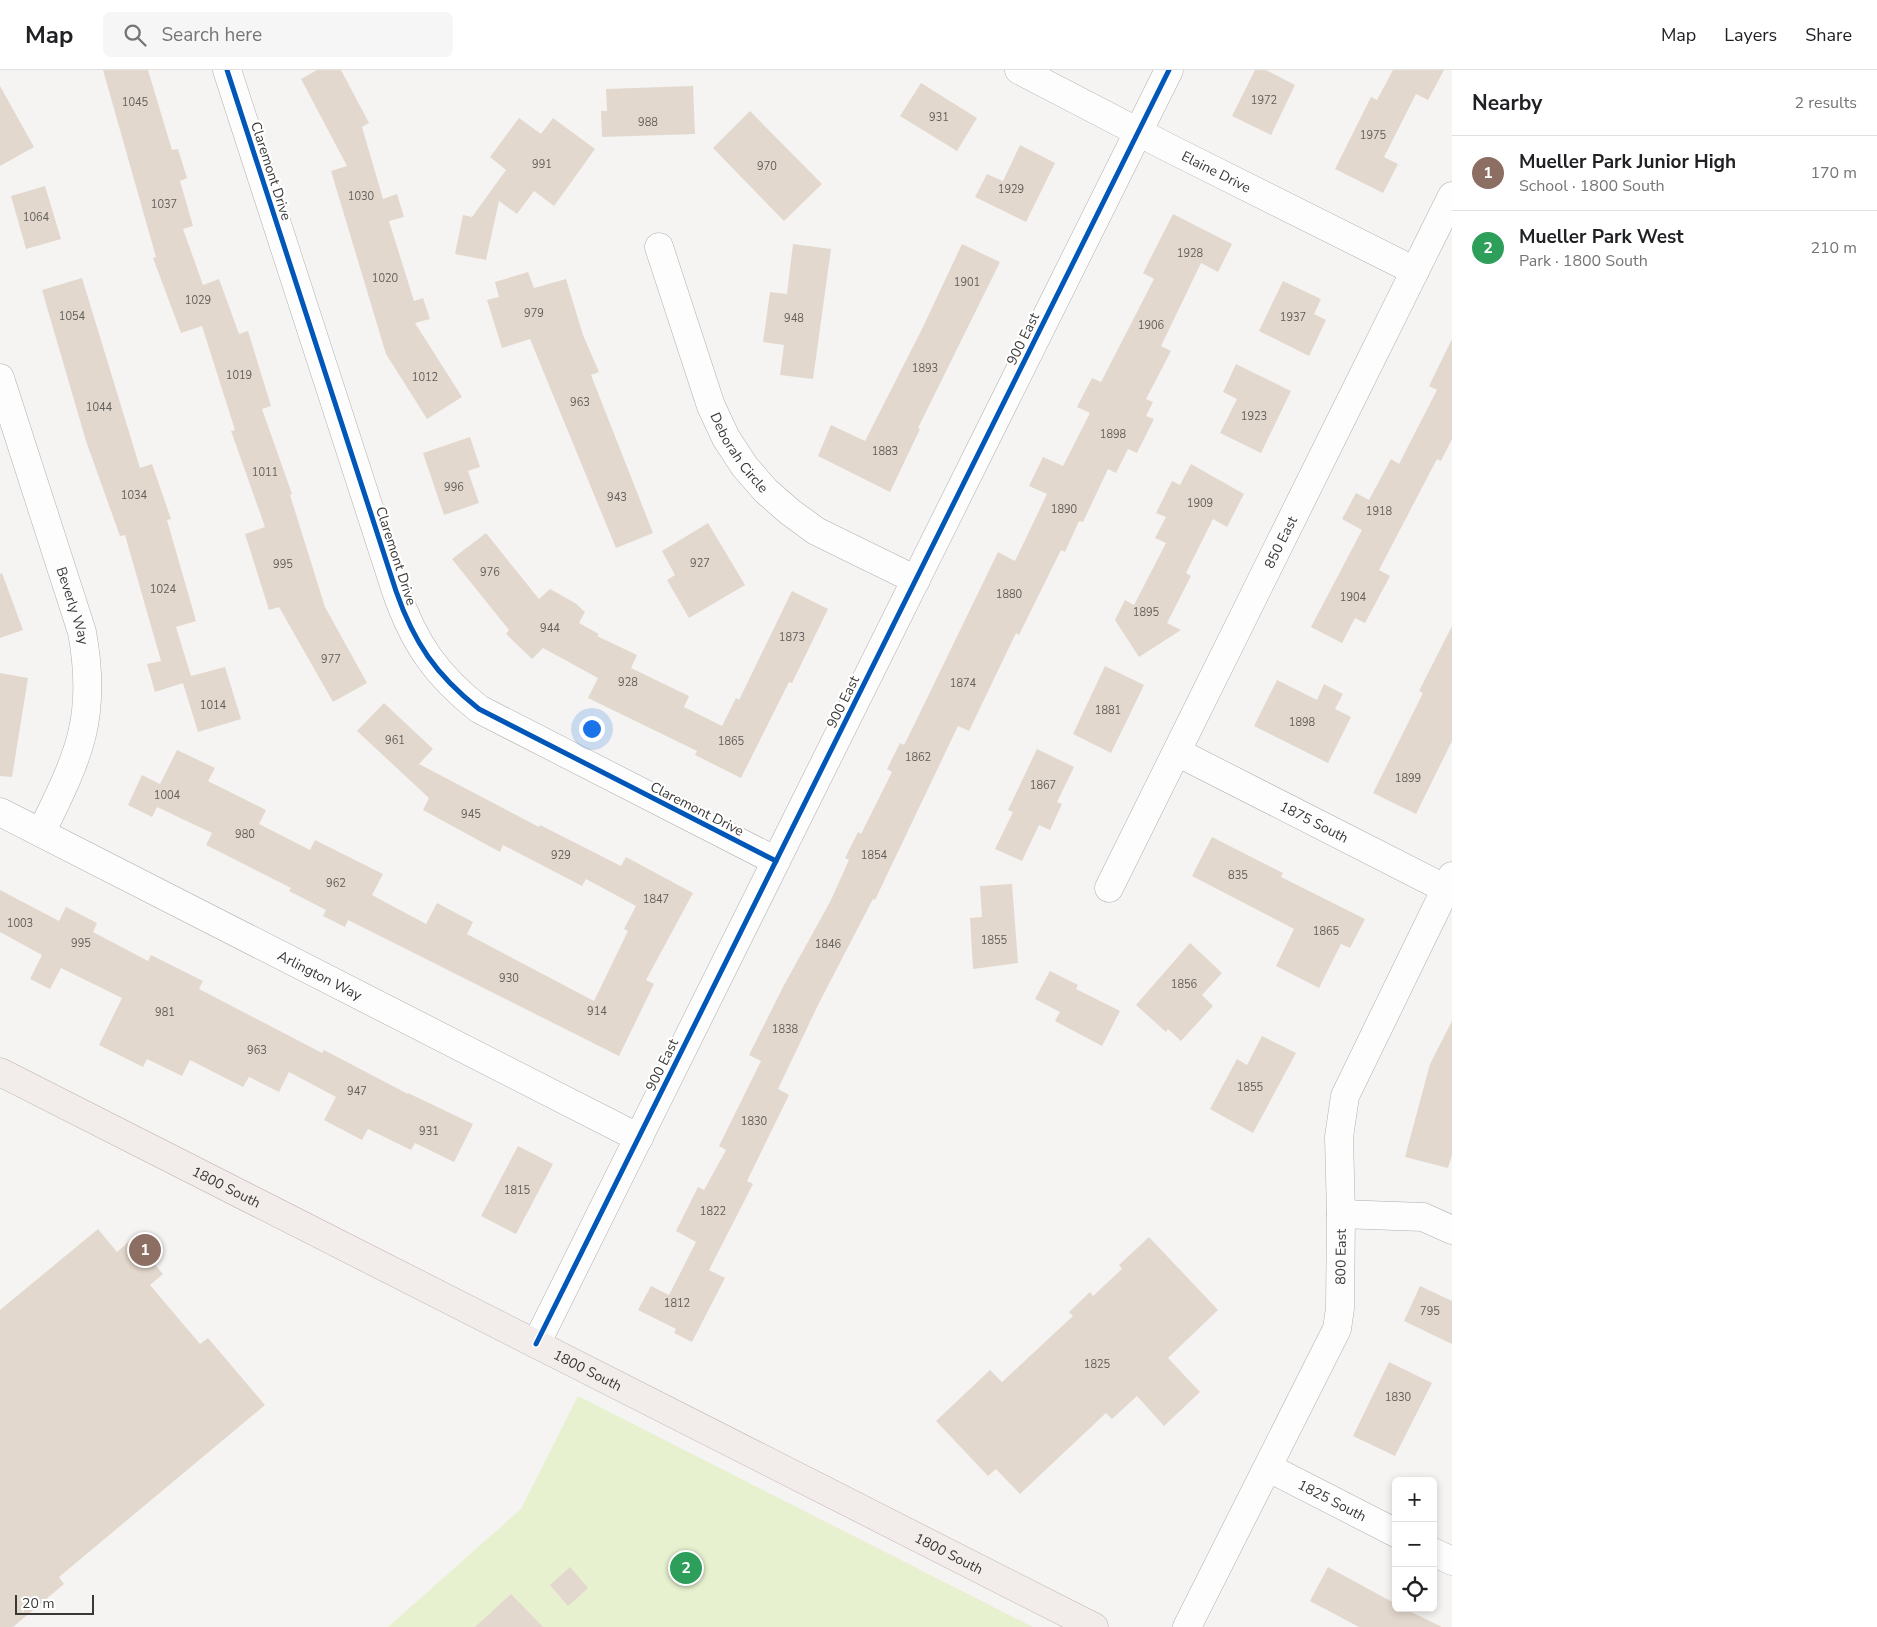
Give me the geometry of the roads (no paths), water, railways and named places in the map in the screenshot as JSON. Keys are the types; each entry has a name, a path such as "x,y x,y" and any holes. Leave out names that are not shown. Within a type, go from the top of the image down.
{"main road":[{"name":"1800 South","path":"0,1072 1094,1627"}],"street":[{"name":"Claremont Drive","path":"227,70 396,591 406,620 419,646 436,670 479,709 776,861"},
{"name":"Elaine Drive","path":"1019,70 1415,271"},
{"name":"900 East","path":"536,1344 1169,70"},
{"name":"850 East","path":"1109,888 1452,196"},
{"name":"Deborah Circle","path":"659,248 711,406 726,438 745,467 778,502 816,531 916,580"},
{"name":"Beverly Way","path":"0,378 82,632 88,664 89,697 84,730 75,761 40,833"},
{"name":"1875 South","path":"1177,752 1450,885"},
{"name":"Arlington Way","path":"0,812 638,1138"},
{"name":"800 East","path":"1187,1627 1337,1329 1340,1308 1341,1214 1339,1137 1345,1096 1450,885"},
{"path":"1341,1214 1416,1216 1452,1230"},
{"name":"1825 South","path":"1268,1468 1392,1531"},
{"path":"1437,1554 1452,1562"}],"place":[{"name":"Mueller Park Junior High","path":"145,1250"},
{"name":"Mueller Park West","path":"686,1568"}]}
